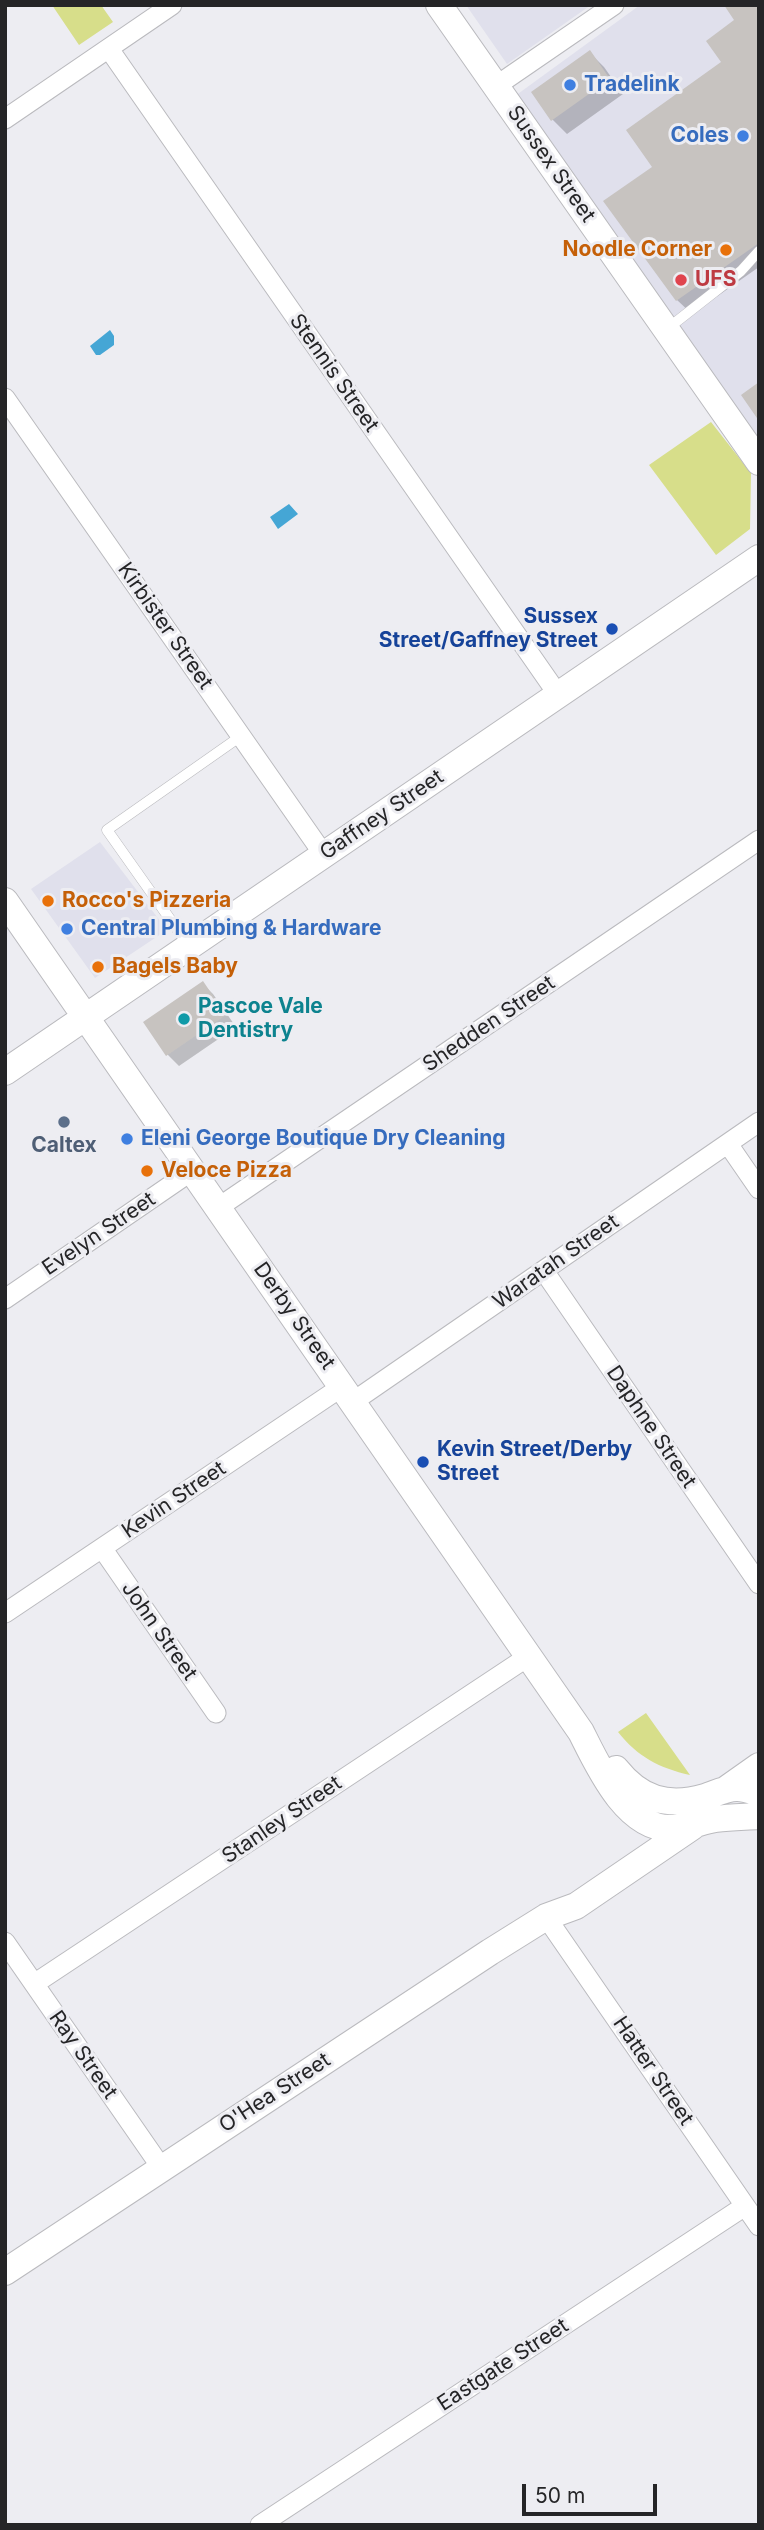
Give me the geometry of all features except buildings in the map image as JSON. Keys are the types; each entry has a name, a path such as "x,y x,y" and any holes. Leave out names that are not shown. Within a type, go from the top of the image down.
{"street":[{"path":"5,120 173,5"},
{"name":"Sussex Street","path":"439,5 759,462"},
{"path":"496,86 614,5"},
{"name":"Stennis Street","path":"109,49 559,696"},
{"name":"Kirbister Street","path":"5,398 324,855"},
{"name":"Gaffney Street","path":"5,1072 759,558"},
{"name":"Shedden Street","path":"219,1207 759,841"},
{"name":"Derby Street","path":"5,901 529,1656 581,1732 601,1771 617,1794 627,1807 650,1824"},
{"name":"Waratah Street","path":"348,1394 544,1270 759,1122"},
{"path":"727,1144 759,1189"},
{"name":"Evelyn Street","path":"5,1299 193,1170"},
{"name":"Daphne Street","path":"544,1270 759,1584"},
{"name":"Kevin Street","path":"5,1613 102,1548 348,1394"},
{"name":"John Street","path":"102,1548 216,1713"},
{"name":"Stanley Street","path":"34,1984 529,1656"},
{"name":"Derby Street","path":"581,1732 636,1791 653,1798 693,1812 725,1790"},
{"path":"725,1790 759,1766"},
{"path":"725,1790 739,1788 759,1793"},
{"name":"O'Hea Street","path":"5,2272 546,1917 568,1895 627,1855 661,1808 669,1804 693,1812"},
{"path":"693,1812 713,1820 753,1814"},
{"name":"O'Hea Street","path":"546,1917 576,1906 693,1812"},
{"name":"Hatter Street","path":"546,1917 759,2226"},
{"name":"Ray Street","path":"5,1942 162,2167"},
{"name":"Eastgate Street","path":"260,2525 745,2206"}],"lane":[{"path":"666,329 741,271 759,251"},
{"path":"189,946 107,830 241,736"}],"shaded area":[{"path":"466,5 591,5 507,64"},
{"path":"640,5 759,5 759,442 515,96"},
{"path":"100,842 167,930 95,978 31,889"}],"green space":[{"path":"52,5 101,5 113,22 79,45"},
{"path":"711,422 751,473 750,529 716,555 649,465"},
{"path":"646,1713 690,1775 668,1769 650,1760 633,1748 618,1732"}],"water":[{"path":"110,330 114,336 114,345 96,355 90,346"},
{"path":"289,504 298,514 278,529 270,517"}],"place":[{"name":"Tradelink","path":"570,85"},
{"name":"Coles","path":"743,136"},
{"name":"Noodle Corner","path":"726,250"},
{"name":"UFS","path":"681,280"},
{"name":"Sussex Street/Gaffney Street","path":"612,629"},
{"name":"Rocco's Pizzeria","path":"48,901"},
{"name":"Central Plumbing & Hardware","path":"67,929"},
{"name":"Bagels Baby","path":"98,967"},
{"name":"Pascoe Vale Dentistry","path":"184,1019"},
{"name":"Caltex","path":"64,1122"},
{"name":"Eleni George Boutique Dry Cleaning","path":"127,1139"},
{"name":"Veloce Pizza","path":"147,1171"},
{"name":"Kevin Street/Derby Street","path":"423,1462"}]}
